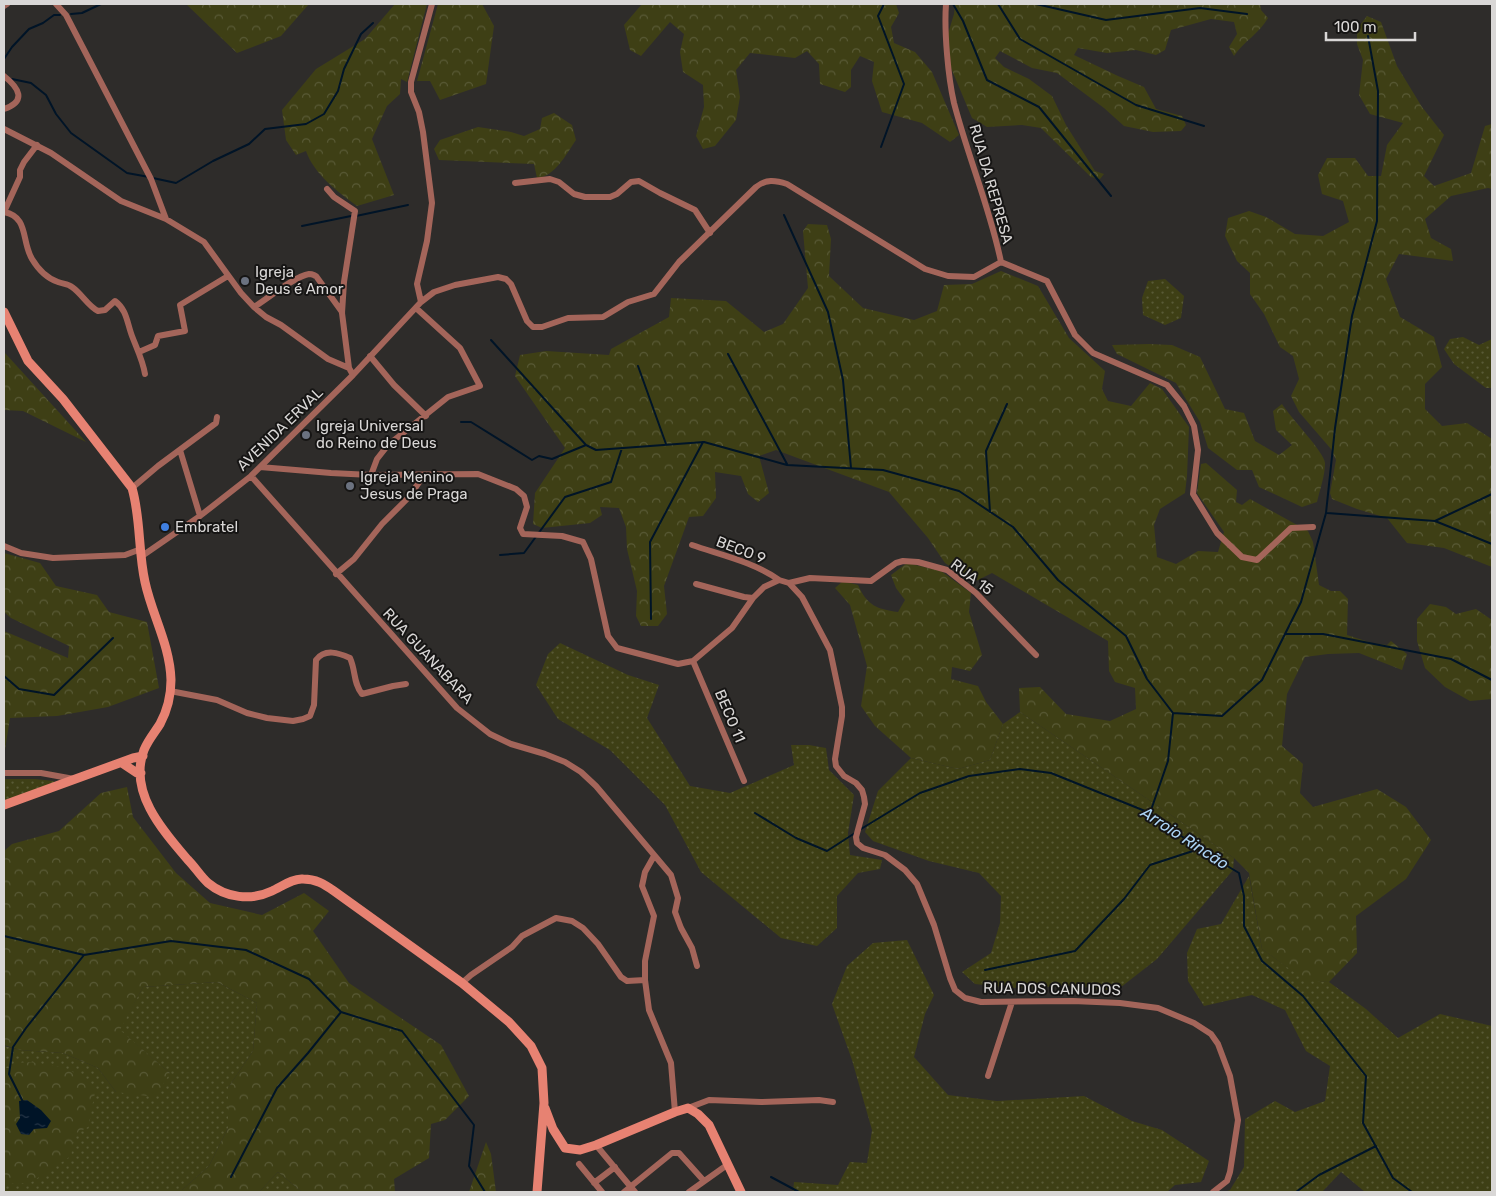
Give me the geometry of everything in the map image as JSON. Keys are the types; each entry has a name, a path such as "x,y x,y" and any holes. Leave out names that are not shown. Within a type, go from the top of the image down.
{"main road":[{"path":"4,312 28,361 63,399 132,488 137,505 141,553 147,592 165,644 170,669 170,690 161,722 146,745 142,756 142,787 148,806 171,840 208,883 224,892 240,897 259,896 301,878 318,881 462,983 509,1022 531,1046 542,1068 544,1103 537,1192"},
{"path":"4,806 142,756"},
{"path":"122,762 137,773 141,773"},
{"path":"544,1103 553,1129 565,1148 580,1150 688,1108 709,1124 740,1192"}],"street":[{"path":"56,4 66,15 151,179 166,219"},
{"path":"421,302 417,284 427,241 432,203 424,132 412,92 411,82 432,4"},
{"name":"RUA DA REPRESA","path":"946,4 949,74 954,102 996,238 1001,262 1047,281 1075,335 1093,353 1167,384 1184,406 1194,426 1198,450 1192,494 1216,533 1242,557 1257,560 1291,528 1313,527"},
{"path":"4,76 14,84 19,95 18,100 13,106 4,109"},
{"path":"4,129 38,145 121,201 166,219 204,242 241,293 254,307 328,359 349,368"},
{"path":"38,145 24,162 20,170 20,177 4,212 14,215 19,220 31,257 46,276 56,282 71,286 93,309 98,311 105,310 115,301 118,304 125,314 131,335 140,352 146,374"},
{"path":"515,183 550,179 559,182 574,194 586,197 610,198 631,182 639,180 660,193 695,210 710,233 756,187 763,182 775,180 787,184 925,269 948,276 974,277 1001,262"},
{"path":"327,189 334,197 356,211 344,282 342,313 349,368 353,375"},
{"name":"AVENIDA ERVAL","path":"4,546 21,553 53,558 141,553 200,516 251,476 353,375 421,302 434,292 455,285 498,277 506,279 511,284 526,320 533,327 542,327 568,318 603,317 628,302 654,294 679,262 710,233"},
{"path":"254,307 285,285 308,274 312,274 316,276 342,313"},
{"path":"140,352 156,345 158,336 185,331 180,305 228,276"},
{"path":"371,475 377,459 388,445 448,397 480,386 460,348 416,308"},
{"path":"370,356 394,385 426,416"},
{"path":"132,488 216,423 217,417"},
{"path":"180,450 200,516"},
{"path":"260,467 331,474 478,474 516,489 524,496 526,507 520,528 522,534 562,536 583,542 591,559 608,636 617,648 678,664 693,662 732,628 753,598 764,587 778,580 790,583"},
{"path":"336,574 354,559 382,524 409,497 424,475"},
{"name":"RUA GUANABARA","path":"251,476 336,574 457,708 490,734 511,744 545,754 581,772 596,786 671,875 678,898 675,912 692,948 697,966"},
{"name":"BECO 9","path":"692,545 735,559 778,580"},
{"name":"RUA 15","path":"790,583 810,578 872,581 896,563 903,561 918,562 947,570 976,593 1036,655"},
{"name":"RUA DOS CANUDOS","path":"790,583 802,597 830,650 842,707 835,759 836,766 844,776 856,783 862,790 864,797 856,837 857,843 863,848 885,855 905,870 917,884 934,925 955,990 966,998 981,1002 1073,1001 1139,1004 1177,1015 1211,1034 1218,1044 1230,1076 1238,1120 1227,1181 1213,1192"},
{"path":"696,584 753,598"},
{"path":"170,690 218,700 256,715 293,720 303,719 310,716 314,705 316,660 324,653 331,652 350,658 354,667 356,685 362,694 406,684"},
{"name":"BECO 11","path":"693,662 744,781"},
{"path":"4,773 40,773 75,779"},
{"path":"654,856 642,886 654,916 645,961 645,980 649,1010 671,1063 675,1112"},
{"path":"462,983 512,947 522,936 556,918 572,921 583,928 598,944 621,977 627,981 645,980"},
{"path":"988,1076 1012,1002"},
{"path":"688,1108 709,1100 762,1102 820,1100 833,1102"},
{"path":"596,1145 634,1189"},
{"path":"624,1192 634,1189 672,1153 676,1152 704,1181"},
{"path":"579,1164 602,1192"},
{"path":"693,1191 727,1165"},
{"path":"594,1182 615,1167"}],"green space":[{"path":"186,4 309,4 281,36 237,53"},
{"path":"395,4 427,4 407,82 401,79 400,94 387,106 372,139 394,195 357,206 321,175 306,151 296,155 286,140 282,110 316,69 365,39"},
{"path":"438,4 482,4 494,26 486,84 440,100 430,81 417,81"},
{"path":"642,4 896,4 899,13 891,27 894,43 915,52 932,72 959,135 950,142 922,123 882,112 872,81 874,62 860,56 851,70 851,87 845,92 820,84 819,64 807,51 795,58 750,53 736,70 740,97 736,120 715,146 703,149 696,136 704,107 703,85 683,72 680,52 684,34 670,22 641,56 630,50 624,25"},
{"path":"955,4 1260,4 1261,10 1268,18 1234,56 1229,47 1237,34 1234,22 1211,19 1171,30 1165,50 1156,55 1136,50 1107,53 1078,48 1074,55 1144,87 1156,109 1182,116 1186,125 1181,131 1153,132 1124,126 1104,108 1057,73 1032,68 1000,51 995,58 1004,67 1029,79 1052,96 1066,125 1095,171 1104,174 1100,179 1091,177 1041,128 1022,125 987,127 972,118 951,68 947,37"},
{"path":"1367,16 1381,22 1397,66 1422,107 1444,135 1424,176 1434,186 1471,173 1485,126 1492,124 1492,189 1488,188 1451,196 1425,219 1431,238 1451,249 1453,261 1399,254 1386,279 1400,317 1434,337 1442,367 1425,384 1425,409 1442,426 1467,423 1492,439 1492,567 1444,548 1407,543 1387,518 1332,499 1330,493 1336,460 1331,449 1299,412 1291,396 1299,379 1293,356 1280,347 1264,314 1250,294 1250,273 1237,261 1225,236 1228,218 1249,211 1266,217 1295,234 1323,236 1349,222 1343,201 1322,194 1318,175 1327,158 1355,158 1368,176 1381,176 1387,145 1403,123 1370,114 1359,95 1363,60 1357,44 1357,29"},
{"path":"554,113 572,125 576,140 560,164 543,177 537,178 534,164 439,160 434,149 440,140 478,127 524,136 540,129 542,118"},
{"path":"808,224 827,225 831,239 829,276 863,308 914,320 937,311 944,285 972,284 1001,271 1038,286 1069,338 1105,371 1102,389 1108,401 1131,406 1150,383 1162,389 1189,427 1185,493 1160,509 1154,525 1157,557 1176,564 1198,551 1218,552 1224,532 1197,493 1201,464 1206,463 1237,490 1236,502 1242,505 1250,499 1308,531 1313,542 1319,585 1331,591 1340,591 1348,599 1347,635 1372,643 1387,645 1391,641 1407,654 1402,670 1359,653 1305,657 1287,694 1282,746 1303,764 1300,793 1313,807 1377,789 1406,807 1431,840 1406,879 1356,916 1357,953 1329,982 1306,981 1262,949 1249,873 1234,858 1020,712 1019,688 1040,687 1066,714 1110,721 1136,709 1135,688 1115,682 1109,671 1108,641 992,573 974,582 945,563 928,538 889,492 776,450 759,456 769,493 758,502 748,494 741,476 715,472 716,498 703,516 689,517 664,586 667,614 658,626 641,626 636,616 637,591 627,549 626,527 619,508 600,507 602,515 590,523 542,528 533,524 535,493 565,448 515,376 520,355 546,351 609,355 611,349 669,317 671,298 726,301 764,332 783,324 808,288 803,231"},
{"path":"1165,279 1184,296 1181,318 1165,325 1143,315 1142,298 1148,281"},
{"path":"1463,337 1479,345 1492,339 1492,388 1486,388 1454,364 1444,349 1450,339"},
{"path":"1112,345 1172,345 1200,357 1225,409 1244,413 1255,441 1279,455 1292,445 1276,430 1273,411 1282,404 1314,443 1325,463 1317,502 1302,507 1259,487 1252,470 1237,470 1208,448 1200,422 1176,383 1117,354"},
{"path":"4,347 5,353 86,442 23,411 4,410"},
{"path":"4,553 40,563 56,586 97,595 109,612 147,622 159,688 108,707 57,716 10,718 4,756 4,631 68,658 69,646 11,618 4,612"},
{"path":"907,563 941,571 971,593 969,612 982,655 970,671 952,667 951,679 978,686 986,702 1003,724 990,760 958,769 911,758 875,726 861,706 867,666 850,605 835,588 843,581 858,585 861,592 873,605 898,612 905,600 896,588 891,575"},
{"path":"1430,604 1446,607 1456,614 1476,609 1492,620 1492,699 1470,701 1445,687 1425,668 1417,641 1417,619"},
{"path":"560,643 628,675 659,685 647,718 690,786 730,793 794,765 791,745 809,745 826,748 829,770 854,795 848,833 850,855 882,860 880,869 858,873 837,896 837,928 817,946 781,938 701,872 665,805 610,750 558,719 536,685 548,654"},
{"path":"1020,712 1234,858 1233,870 1157,959 1116,991 1075,986 1012,988 975,984 962,972 991,953 1000,923 1001,896 979,873 929,861 873,841 865,832 878,791 911,758 958,769 990,760 1003,724"},
{"path":"4,779 35,779 54,781 54,783 4,802"},
{"path":"127,787 133,817 176,873 210,903 262,915 304,893 329,911 313,931 349,983 441,1045 469,1096 445,1120 431,1124 429,1158 394,1179 395,1192 302,1192 278,1172 259,1192 182,1192 209,1166 228,1128 228,1088 253,1051 257,1003 217,982 143,987 120,1030 170,1073 155,1097 116,1092 98,1068 63,1053 20,1050 4,1045 4,851 12,844 59,831 101,793"},
{"path":"1249,876 1262,949 1306,980 1329,982 1366,1009 1398,1038 1440,1014 1492,1026 1492,1192 1365,1192 1341,1172 1322,1192 1225,1192 1230,1190 1244,1167 1245,1119 1275,1101 1295,1112 1325,1101 1330,1066 1306,1051 1285,1010 1252,995 1204,1006 1188,981 1187,953 1197,929 1221,924"},
{"path":"907,940 934,995 925,1014 914,1057 948,1095 997,1101 1084,1096 1132,1121 1162,1130 1209,1161 1201,1182 1175,1185 1167,1192 793,1192 794,1182 838,1185 850,1162 867,1163 872,1130 852,1060 832,1004 847,966 873,943"},
{"path":"217,982 257,1003 253,1051 228,1088 228,1128 209,1166 182,1192 4,1192 4,1046 20,1050 63,1053 98,1068 116,1092 170,1073 119,1030 143,987"},
{"path":"31,1062 61,1067 80,1075 96,1090 88,1127 75,1134 71,1156 30,1183 4,1184 4,1068 11,1068 16,1063"},
{"path":"486,1142 491,1154 496,1192 469,1192"},
{"path":"278,1172 302,1192 259,1192"}],"water":[{"path":"27,1100 41,1110 51,1121 47,1128 34,1129 29,1135 21,1134 16,1124 20,1118 19,1101"}],"waterway":[{"path":"71,14 82,13 101,4"},
{"path":"881,147 904,84 878,16 884,4"},
{"path":"953,4 963,21 987,80 1039,107 1111,196"},
{"path":"998,4 1020,39 1136,105 1204,126"},
{"path":"1036,4 1106,20 1200,8 1247,14"},
{"path":"4,59 12,47 29,29 43,23 54,15 60,15"},
{"path":"153,178 176,183 213,161 249,144 265,129 306,124 324,114 338,91 344,69 361,34 373,23"},
{"path":"1173,713 1222,716 1262,680 1301,602 1326,513 1335,428 1352,316 1377,221 1378,91 1368,36"},
{"path":"12,79 31,83 46,95 56,114 71,133 127,173 149,177"},
{"path":"356,216 408,205"},
{"path":"784,215 828,312 843,380 851,468"},
{"path":"302,226 351,216"},
{"path":"491,340 586,445"},
{"path":"728,354 787,464"},
{"path":"638,366 666,444"},
{"path":"990,512 986,451 1007,404"},
{"path":"461,422 471,422 532,460 539,456 552,459 586,445 596,450 704,442 787,465 883,470 959,491 1013,527 1058,580 1126,636 1147,679 1173,713 1168,761 1150,813"},
{"path":"651,619 650,542 703,442"},
{"path":"500,555 524,553 565,497 611,482 622,448"},
{"path":"1435,521 1492,494"},
{"path":"1327,513 1435,521 1492,544"},
{"path":"1285,634 1323,634 1451,659 1492,680"},
{"path":"4,676 19,689 54,695 113,638"},
{"name":"Arroio Rincão","path":"861,829 920,793 969,776 1020,769 1051,773 1150,813 1199,849 1239,873 1244,896 1244,926 1262,961 1303,996 1366,1076 1363,1123 1393,1178 1412,1192"},
{"name":"Arroio Rincão","path":"755,813 796,838 827,851 855,833"},
{"path":"985,970 1075,951 1124,899 1150,865 1199,849"},
{"path":"4,936 84,955 171,941 246,950 309,979 341,1012 402,1031 474,1125 469,1166 485,1192"},
{"path":"23,1102 9,1074 13,1047 84,955"},
{"path":"231,1177 277,1088 341,1012"},
{"path":"1296,1192 1319,1175 1376,1146"},
{"path":"771,1177 799,1192"}],"place":[{"name":"Igreja Deus é Amor","path":"245,281"},
{"name":"Igreja Universal do Reino de Deus","path":"306,435"},
{"name":"Igreja Menino Jesus de Praga","path":"350,486"},
{"name":"Embratel","path":"165,527"}]}
